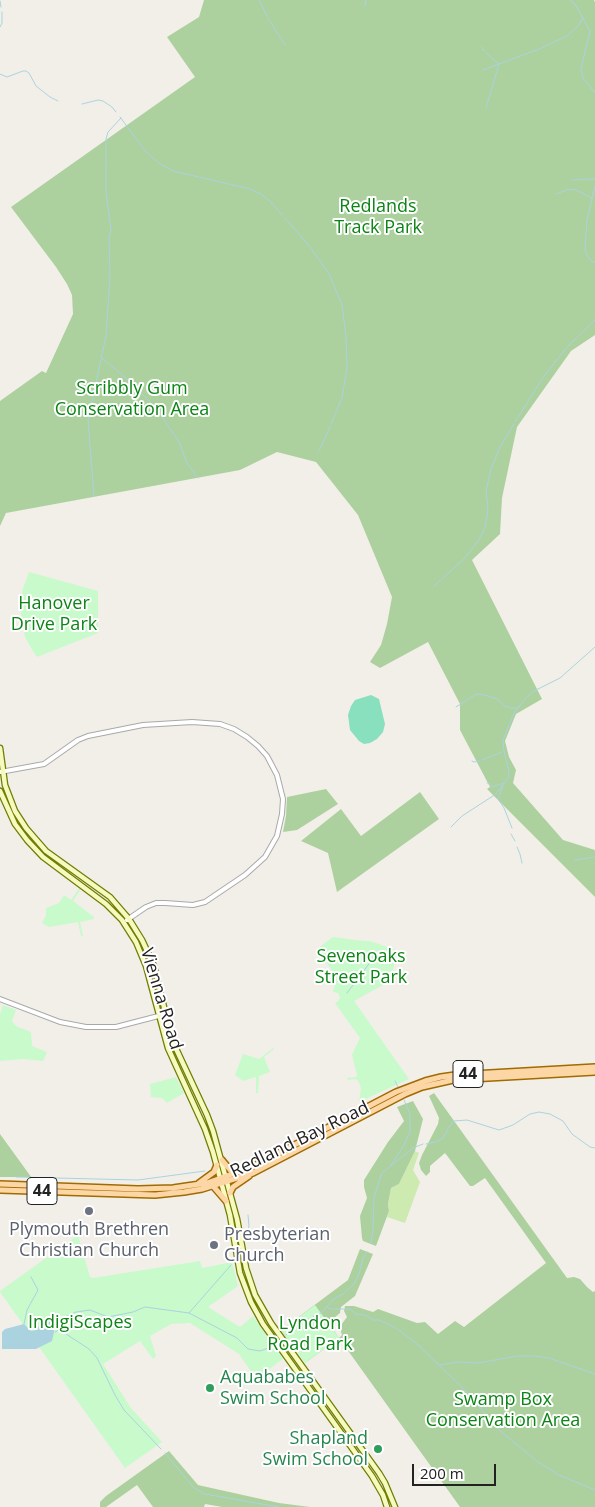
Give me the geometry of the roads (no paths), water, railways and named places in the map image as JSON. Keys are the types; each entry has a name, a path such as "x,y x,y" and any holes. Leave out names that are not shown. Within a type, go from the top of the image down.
{"main road":[{"name":"Vienna Road","path":"0,748 1,772 8,793 15,811 31,835 51,854 110,898 129,919 150,955 176,1050 209,1120 222,1160 224,1180"},
{"name":"Vienna Road","path":"0,791 15,824 31,845 101,899 124,923 141,953 173,1062 205,1129 224,1180"},
{"name":"Redland Bay Road","path":"0,1184 164,1194 184,1192 213,1186 396,1092 424,1081 441,1076 595,1067"},
{"name":"Redland Bay Road","path":"0,1190 118,1191 158,1189 224,1180 253,1172 422,1087 453,1080 595,1072"},
{"path":"222,1160 231,1171 236,1173"},
{"path":"197,1184 211,1175 217,1165"},
{"path":"230,1193 233,1187 253,1172"},
{"path":"224,1180 230,1193 237,1219 250,1282 264,1312 379,1473 395,1507"},
{"path":"224,1180 237,1261 244,1287 259,1317 372,1476 383,1495 387,1507"},
{"path":"213,1186 226,1201"},
{"path":"289,1360 295,1356"}],"street":[{"path":"1,772 44,764 78,740 88,736 143,725 181,722 209,722 234,729 247,737 267,756 277,775 283,799 278,833 265,857 245,876 205,902 193,905 156,903 146,907 124,923"},
{"path":"0,999 60,1022 86,1027 116,1027 166,1014"}],"water":[{"path":"42,1322 54,1322 52,1341 36,1349 2,1349 2,1332 5,1329 24,1324 31,1331 36,1330"}],"waterway":[{"path":"259,0 267,16"},
{"path":"365,6 366,0"},
{"path":"570,0 575,4 590,31 581,69 583,78 595,93"},
{"path":"0,1 1,7"},
{"path":"0,27 2,12"},
{"path":"483,70 539,49 567,36 579,25 583,17"},
{"path":"268,18 285,45"},
{"path":"482,47 484,51"},
{"path":"486,53 499,64 486,108"},
{"path":"0,74 7,77 26,71 36,86 58,101"},
{"path":"82,104 98,100 103,101 116,112"},
{"path":"120,117 146,152 160,164 173,171 250,189 261,194 271,202 282,215"},
{"path":"106,167 106,139 108,132 121,118"},
{"path":"94,496 88,420 106,336 110,275 109,238 111,230 106,192 106,168"},
{"path":"572,180 595,179"},
{"path":"595,186 587,220 585,250 592,262 595,262"},
{"path":"556,194 574,189 592,198"},
{"path":"285,218 311,248 329,274 342,305 347,367 342,398 331,424"},
{"path":"515,422 544,376 568,346 595,320"},
{"path":"102,358 127,379 161,415 179,442 187,463 198,478"},
{"path":"434,586 464,559 485,528 488,509 486,491 491,469 500,447 514,424"},
{"path":"319,451 330,427"},
{"path":"451,827 462,816 496,794 508,778 509,771 503,740 514,713 525,699 534,691 560,678 595,647"},
{"path":"456,707 479,694 497,699 505,706 518,708"},
{"path":"482,760 502,752"},
{"path":"472,761 480,761"},
{"path":"487,783 492,787 504,783"},
{"path":"503,786 498,799 512,828"},
{"path":"511,834 515,841"},
{"path":"517,847 522,863"},
{"path":"575,860 595,857"},
{"path":"347,993 378,952"},
{"path":"395,1081 398,1087"},
{"path":"391,1165 410,1132 410,1114 404,1100"},
{"path":"426,1144 443,1138 454,1121 467,1120 499,1130 513,1125 530,1114 539,1112 550,1114 563,1121 572,1134 590,1147 595,1148"},
{"path":"371,1243 374,1197 382,1173 413,1148 423,1144"},
{"path":"16,1177 138,1180 205,1171"},
{"path":"246,1235 249,1226 248,1215"},
{"path":"286,1335 297,1325 321,1313 334,1299 354,1284 367,1252"},
{"path":"189,1313 231,1265"},
{"path":"24,1324 27,1310 38,1290 31,1277"},
{"path":"54,1322 76,1312 90,1310 108,1317 133,1312 145,1307 189,1313 237,1338 248,1349 260,1351 271,1347"},
{"path":"327,1307 331,1309 350,1309 356,1314 366,1315 373,1320 379,1320 396,1328 417,1344 469,1394"},
{"path":"55,1332 59,1330 89,1349 97,1358 124,1410 161,1449"},
{"path":"440,1365 458,1362 478,1363 518,1356 534,1356 549,1358 595,1374"},
{"path":"470,1396 498,1429 538,1462 559,1475 595,1490"},
{"path":"165,1453 194,1488 205,1494 279,1507"}],"place":[{"name":"Plymouth Brethren Christian Church","path":"89,1211"},
{"name":"Presbyterian Church","path":"214,1245"},
{"name":"Aquababes Swim School","path":"210,1388"},
{"name":"Shapland Swim School","path":"378,1449"}],"park label":[{"name":"Redlands Track Park","path":"378,217"},
{"name":"Scribbly Gum Conservation Area","path":"132,399"},
{"name":"Hanover Drive Park","path":"54,614"},
{"name":"Sevenoaks Street Park","path":"361,968"},
{"name":"IndigiScapes","path":"80,1323"},
{"name":"Lyndon Road Park","path":"310,1334"},
{"name":"Swamp Box Conservation Area","path":"503,1410"}]}
